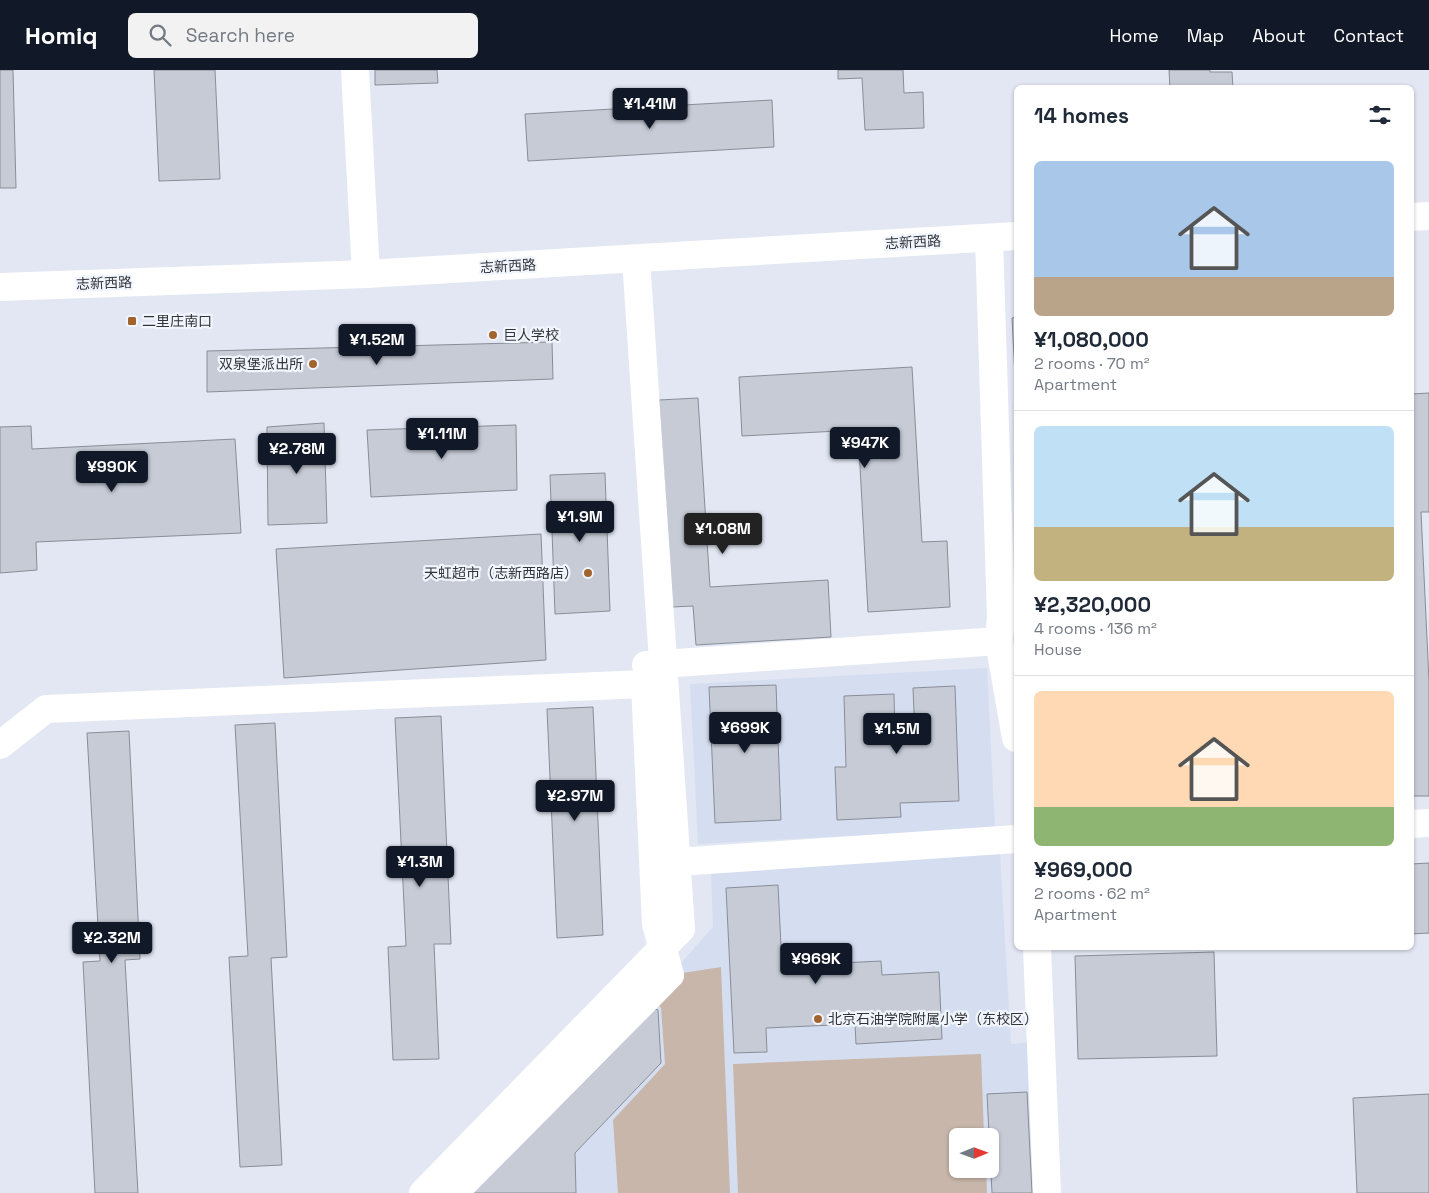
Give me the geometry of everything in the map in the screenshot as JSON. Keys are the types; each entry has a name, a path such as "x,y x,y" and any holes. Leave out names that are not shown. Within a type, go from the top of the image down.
{"street":[{"path":"354,70 366,274"},
{"path":"1414,217 1429,216"},
{"name":"志新西路","path":"0,287 366,274 1014,236"},
{"path":"989,238 1001,617 999,641 1014,727"},
{"path":"423,1193 681,929 636,258"},
{"path":"159,700 663,663 999,641"},
{"path":"0,745 46,710 645,684 656,924 670,974 454,1193"},
{"path":"1414,824 1429,823"},
{"path":"677,862 1014,838"},
{"path":"1037,950 1046,1193"}],"shaded area":[{"path":"987,668 995,828 698,844 690,684"},
{"name":"北京石油学院附属小学（东校区）","path":"1000,852 1011,1044 1034,1042 1037,1193 454,1193 670,975 713,927 711,874"},
{"path":"721,967 730,1193 618,1193 613,1120 665,1064 661,1008 650,995 670,975"},
{"path":"981,1054 984,1128 949,1128 949,1178 986,1178 987,1193 738,1193 733,1064"}],"building":[{"path":"0,70 13,70 16,188 0,188"},
{"path":"154,70 215,70 220,179 159,181"},
{"path":"375,70 437,70 438,83 375,85"},
{"path":"838,70 903,70 904,93 923,92 924,128 865,130 862,78 838,79"},
{"path":"1169,70 1232,72 1233,85 1170,85"},
{"path":"772,100 774,147 528,161 525,114"},
{"path":"1012,318 1014,318 1014,357"},
{"path":"552,342 553,379 207,392 207,351"},
{"path":"912,367 922,542 947,541 950,607 868,612 858,430 742,436 739,377"},
{"path":"1429,393 1429,512 1421,512 1429,681 1429,796 1414,796 1414,394"},
{"path":"698,398 710,587 828,580 831,637 696,645 693,606 672,607 659,400"},
{"path":"324,423 327,523 268,525 267,427"},
{"path":"516,425 517,490 371,497 367,430"},
{"path":"31,426 32,449 235,439 241,533 36,542 37,570 0,573 0,427"},
{"path":"605,473 610,611 555,614 550,475"},
{"path":"541,534 546,660 284,678 276,549"},
{"path":"776,685 781,820 715,823 709,687"},
{"path":"955,686 959,801 900,803 901,817 837,820 835,767 846,767 844,696 894,694 895,737 915,736 913,688"},
{"path":"593,707 603,935 557,938 547,709"},
{"path":"441,716 451,944 434,944 439,1059 393,1060 388,947 406,946 395,718"},
{"path":"275,723 287,957 271,958 282,1165 240,1167 229,957 248,956 235,725"},
{"path":"129,731 140,959 125,960 138,1193 95,1193 83,962 100,961 87,733"},
{"path":"1429,863 1429,933 1414,934 1414,864"},
{"path":"778,885 782,966 881,961 882,975 939,972 942,1039 856,1044 855,1024 766,1028 767,1052 734,1053 726,888"},
{"path":"1214,952 1217,1056 1078,1059 1075,956"},
{"path":"644,1005 658,1010 661,1063 575,1153 576,1193 461,1193"},
{"path":"1027,1092 1032,1193 992,1193 991,1178 999,1178 999,1128 989,1128 987,1094"},
{"path":"1429,1094 1429,1193 1357,1193 1353,1098"}],"place":[{"name":"二里庄南口","path":"132,321"},
{"name":"巨人学校","path":"493,335"},
{"name":"双泉堡派出所","path":"313,364"},
{"name":"天虹超市（志新西路店）","path":"588,573"},
{"name":"北京石油学院附属小学（东校区）","path":"818,1019"}]}
